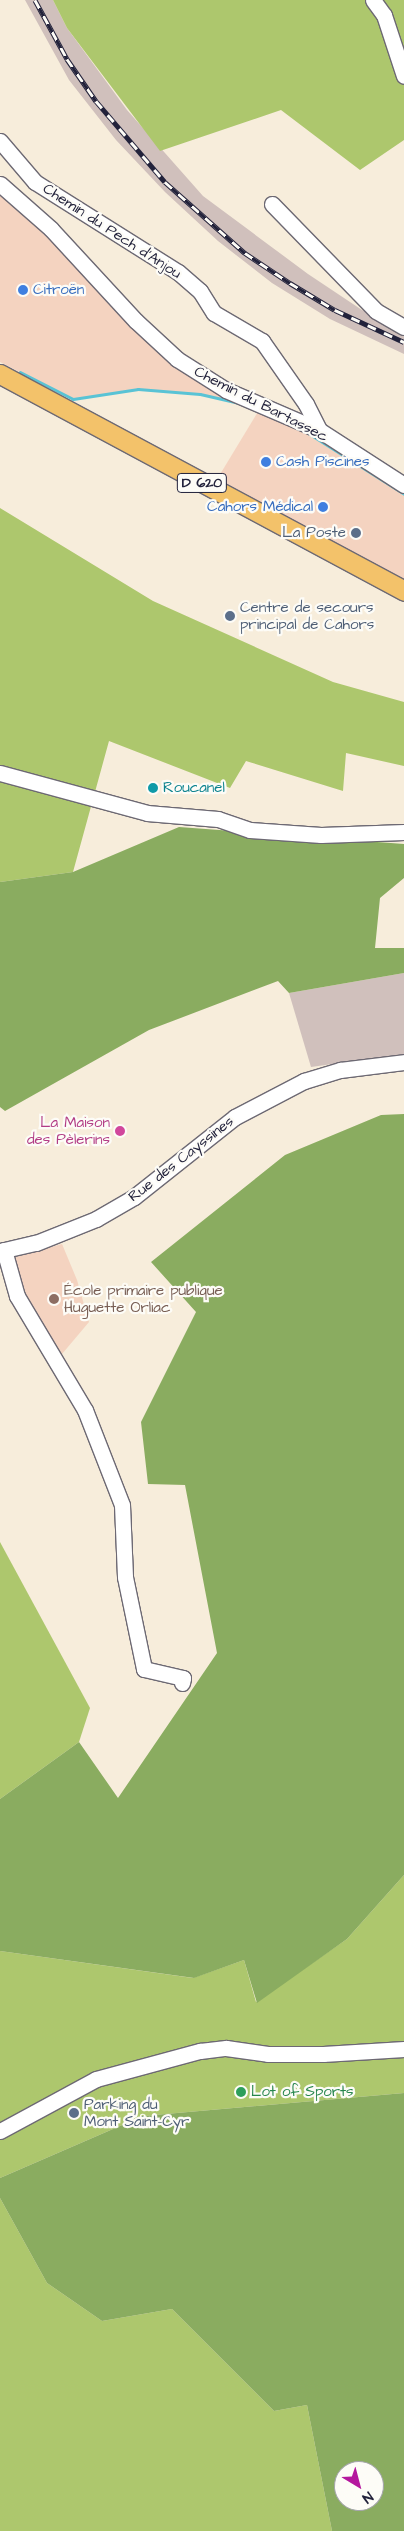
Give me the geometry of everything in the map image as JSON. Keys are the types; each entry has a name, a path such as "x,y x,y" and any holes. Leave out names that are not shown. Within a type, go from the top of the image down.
{"main road":[{"name":"D 620","path":"0,374 404,591"}],"street":[{"path":"373,0 384,15 404,76"},
{"name":"Chemin du Pech d'Anjou","path":"0,141 35,182 178,272 200,291 214,313 262,340 306,404 319,430"},
{"name":"Chemin du Bartassec","path":"0,184 57,234 136,321 177,359 226,390 319,430 404,485"},
{"path":"272,204 376,311 404,327"},
{"path":"0,773 147,813 218,819 250,830 321,835 404,832"},
{"name":"Rue des Cayssines","path":"2,1250 64,1234 96,1219 134,1197 235,1116 304,1081 340,1070 398,1063"},
{"path":"2,1250 17,1296 86,1410 122,1505 126,1577 144,1669 183,1678 182,1683"},
{"path":"0,2130 90,2082 138,2067 216,2048 293,2054 404,2049"}],"shaded area":[{"path":"25,0 53,0 67,28 127,110 203,196 308,274 362,310 404,330 404,354 330,319 272,283 218,241 165,192 116,140 69,80"},
{"path":"0,192 51,236 124,314 238,403 200,394 138,389 73,399 0,362"},
{"path":"259,410 294,424 404,494 404,581 216,481"},
{"path":"404,973 404,1054 311,1067 289,993"},
{"name":"École primaire publique Huguette Orliac","path":"62,1244 77,1280 89,1322 62,1354 28,1307 12,1258"}],"green space":[{"path":"53,0 404,0 404,140 360,170 281,110 160,151 67,28"},
{"path":"0,508 153,601 333,682 404,702 404,766 346,753 343,791 246,761 230,788 109,741 73,872 0,882"},
{"path":"179,827 404,844 404,878 380,898 375,948 404,948 404,973 289,993 278,981 149,1030 5,1111 0,1107 0,882 73,872"},
{"path":"404,1114 404,1875 347,1939 257,2003 244,1960 194,1978 0,1951 0,1799 79,1742 118,1798 217,1653 185,1485 148,1484 141,1422 196,1312 151,1262 285,1155 381,1115"},
{"path":"0,1542 90,1708 79,1742 0,1799"},
{"path":"404,1875 404,2093 143,2116 0,2178 0,1951 193,1978 244,1960 256,2002 347,1939"},
{"path":"404,2093 404,2531 332,2531 307,2405 274,2411 172,2309 102,2321 47,2283 0,2198 0,2178 143,2116"},
{"path":"0,2198 47,2283 102,2321 172,2309 274,2411 307,2405 332,2531 0,2531"}],"waterway":[{"path":"20,372 73,399 138,389 200,394 238,403"},
{"path":"308,433 404,494"}],"railway":[{"path":"35,0 67,59 96,101 165,182 245,253 335,310 404,342"}],"place":[{"name":"Citroën","path":"23,290"},
{"name":"Cash Piscines","path":"266,462"},
{"name":"Cahors Médical","path":"323,507"},
{"name":"La Poste","path":"356,533"},
{"name":"Centre de secours principal de Cahors","path":"230,616"},
{"name":"Roucanel","path":"153,788"},
{"name":"La Maison des Pèlerins","path":"120,1131"},
{"name":"École primaire publique Huguette Orliac","path":"54,1299"},
{"name":"Lot of Sports","path":"241,2092"},
{"name":"Parking du Mont Saint-Cyr","path":"74,2113"}]}
